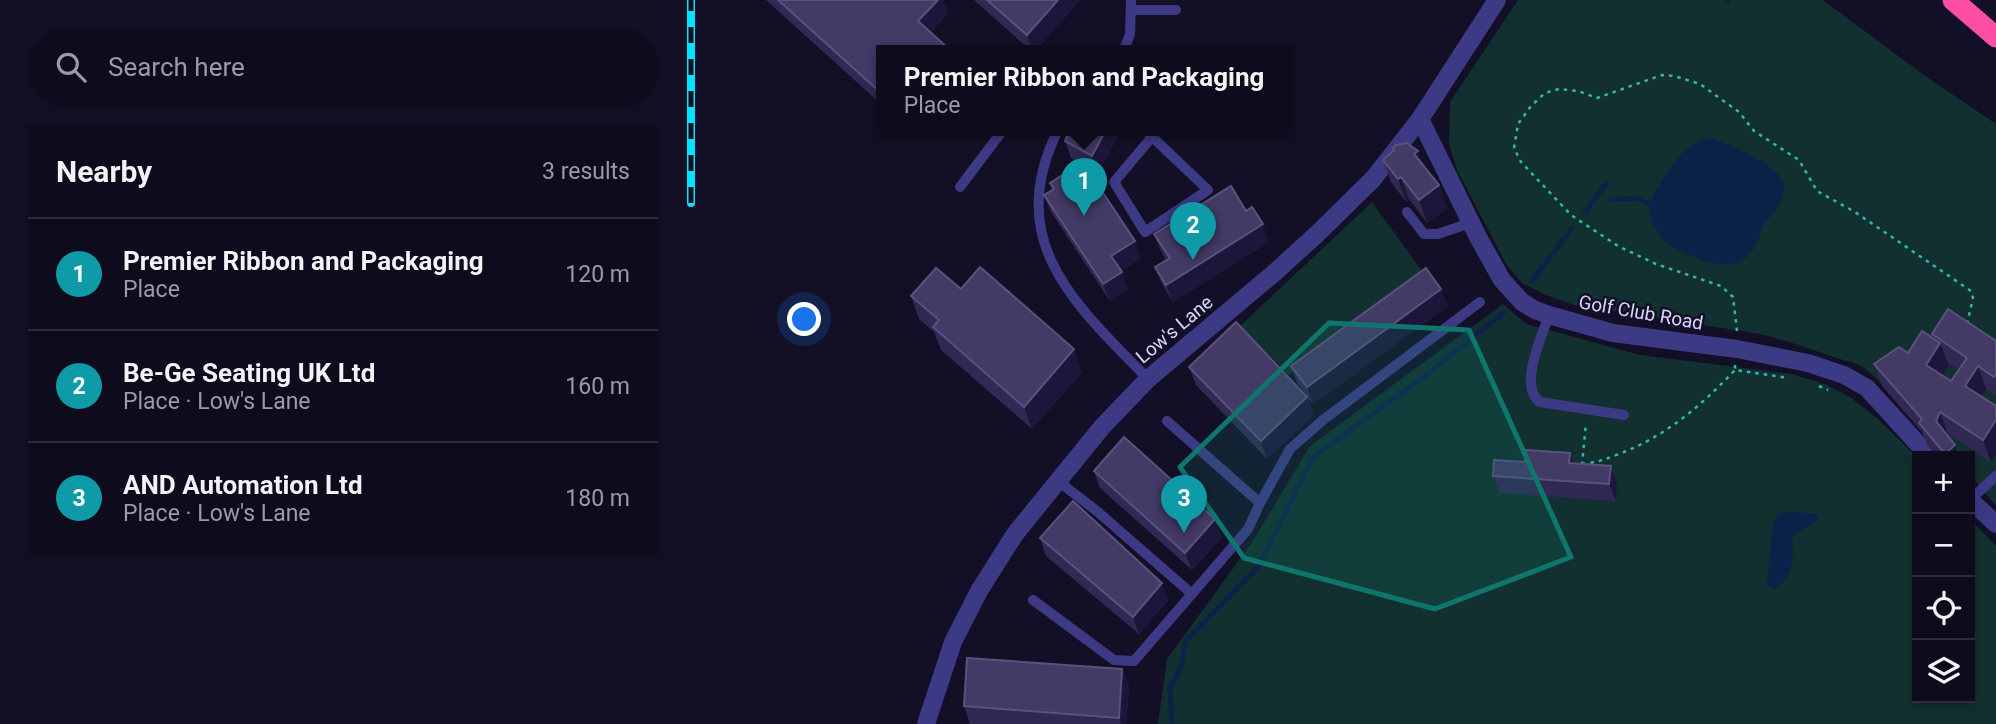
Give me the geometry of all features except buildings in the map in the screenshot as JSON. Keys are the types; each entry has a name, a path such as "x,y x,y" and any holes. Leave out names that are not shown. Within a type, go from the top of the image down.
{"highway":[{"path":"1953,0 1996,37"}],"street":[{"name":"Low's Lane","path":"926,724 930,704 953,642 979,591 1015,534 1102,427 1148,379 1317,234 1373,179 1420,119 1497,0"},
{"name":"Golf Club Road","path":"1420,119 1502,280 1522,302 1549,315 1614,333 1737,349 1808,363 1844,375 1874,395 1924,451"},
{"path":"1975,505 1996,524"}],"lane":[{"path":"1126,45 1130,34 1131,5 1177,10"},
{"path":"960,187 998,136"},
{"path":"1056,136 1041,173 1037,194 1047,252 1060,281 1080,308 1148,379"},
{"path":"1148,136 1114,182 1146,232 1209,190 1151,136"},
{"path":"1407,212 1424,234 1438,234 1471,223"},
{"path":"1033,600 1114,660 1134,661 1248,529 1290,449 1323,420 1480,302"},
{"path":"1549,315 1529,385 1534,398 1540,402 1623,415"},
{"path":"1167,421 1260,503"},
{"path":"1975,495 1996,476"},
{"path":"1058,481 1192,594"}],"path":[{"path":"1582,464 1594,464 1667,432 1714,392 1735,370 1736,307 1733,297 1721,286 1656,264 1618,246 1571,215 1521,162 1514,148 1518,124 1545,93 1559,89 1578,91 1597,98 1662,75 1700,84 1739,112 1754,131 1799,160 1817,191 1855,212 1971,291 1973,298 1965,333"},
{"path":"1735,370 1791,378"},
{"path":"1812,383 1828,390"},
{"path":"1581,477 1587,409"}],"highlighted area":[{"path":"1329,323 1469,330 1571,557 1435,609 1244,558 1180,467"}],"green space":[{"path":"1518,0 1823,0 1921,73 1996,124 1996,506 1975,481 1975,451 1934,451 1902,406 1868,371 1853,362 1760,334 1574,305 1522,283 1506,264 1457,170 1449,144 1450,102"},
{"path":"1372,202 1427,278 1289,375 1240,326"},
{"path":"1503,304 1526,324 1640,355 1792,374 1827,385 1850,397 1878,419 1912,452 1912,703 1975,703 1975,524 1996,546 1996,724 1158,724 1167,659 1253,541 1310,446"}],"water":[{"path":"1713,138 1767,165 1782,180 1784,189 1782,199 1763,226 1755,248 1748,256 1734,264 1698,259 1671,246 1658,232 1650,215 1656,190 1684,151 1693,144"},
{"path":"1778,513 1817,514 1819,518 1793,535 1790,572 1775,590 1767,585 1772,529"}],"waterway":[{"path":"1585,213 1606,183"},
{"path":"1611,200 1638,198 1651,204"},
{"path":"1532,281 1572,228"},
{"path":"1172,724 1170,688 1181,667 1186,641 1258,567 1313,457 1421,379 1503,313"}],"railway":[{"path":"691,0 691,203"}],"place":[{"name":"Premier Ribbon and Packaging","path":"1084,216"},
{"name":"Be-Ge Seating UK Ltd","path":"1193,260"},
{"name":"AND Automation Ltd","path":"1184,533"}]}
